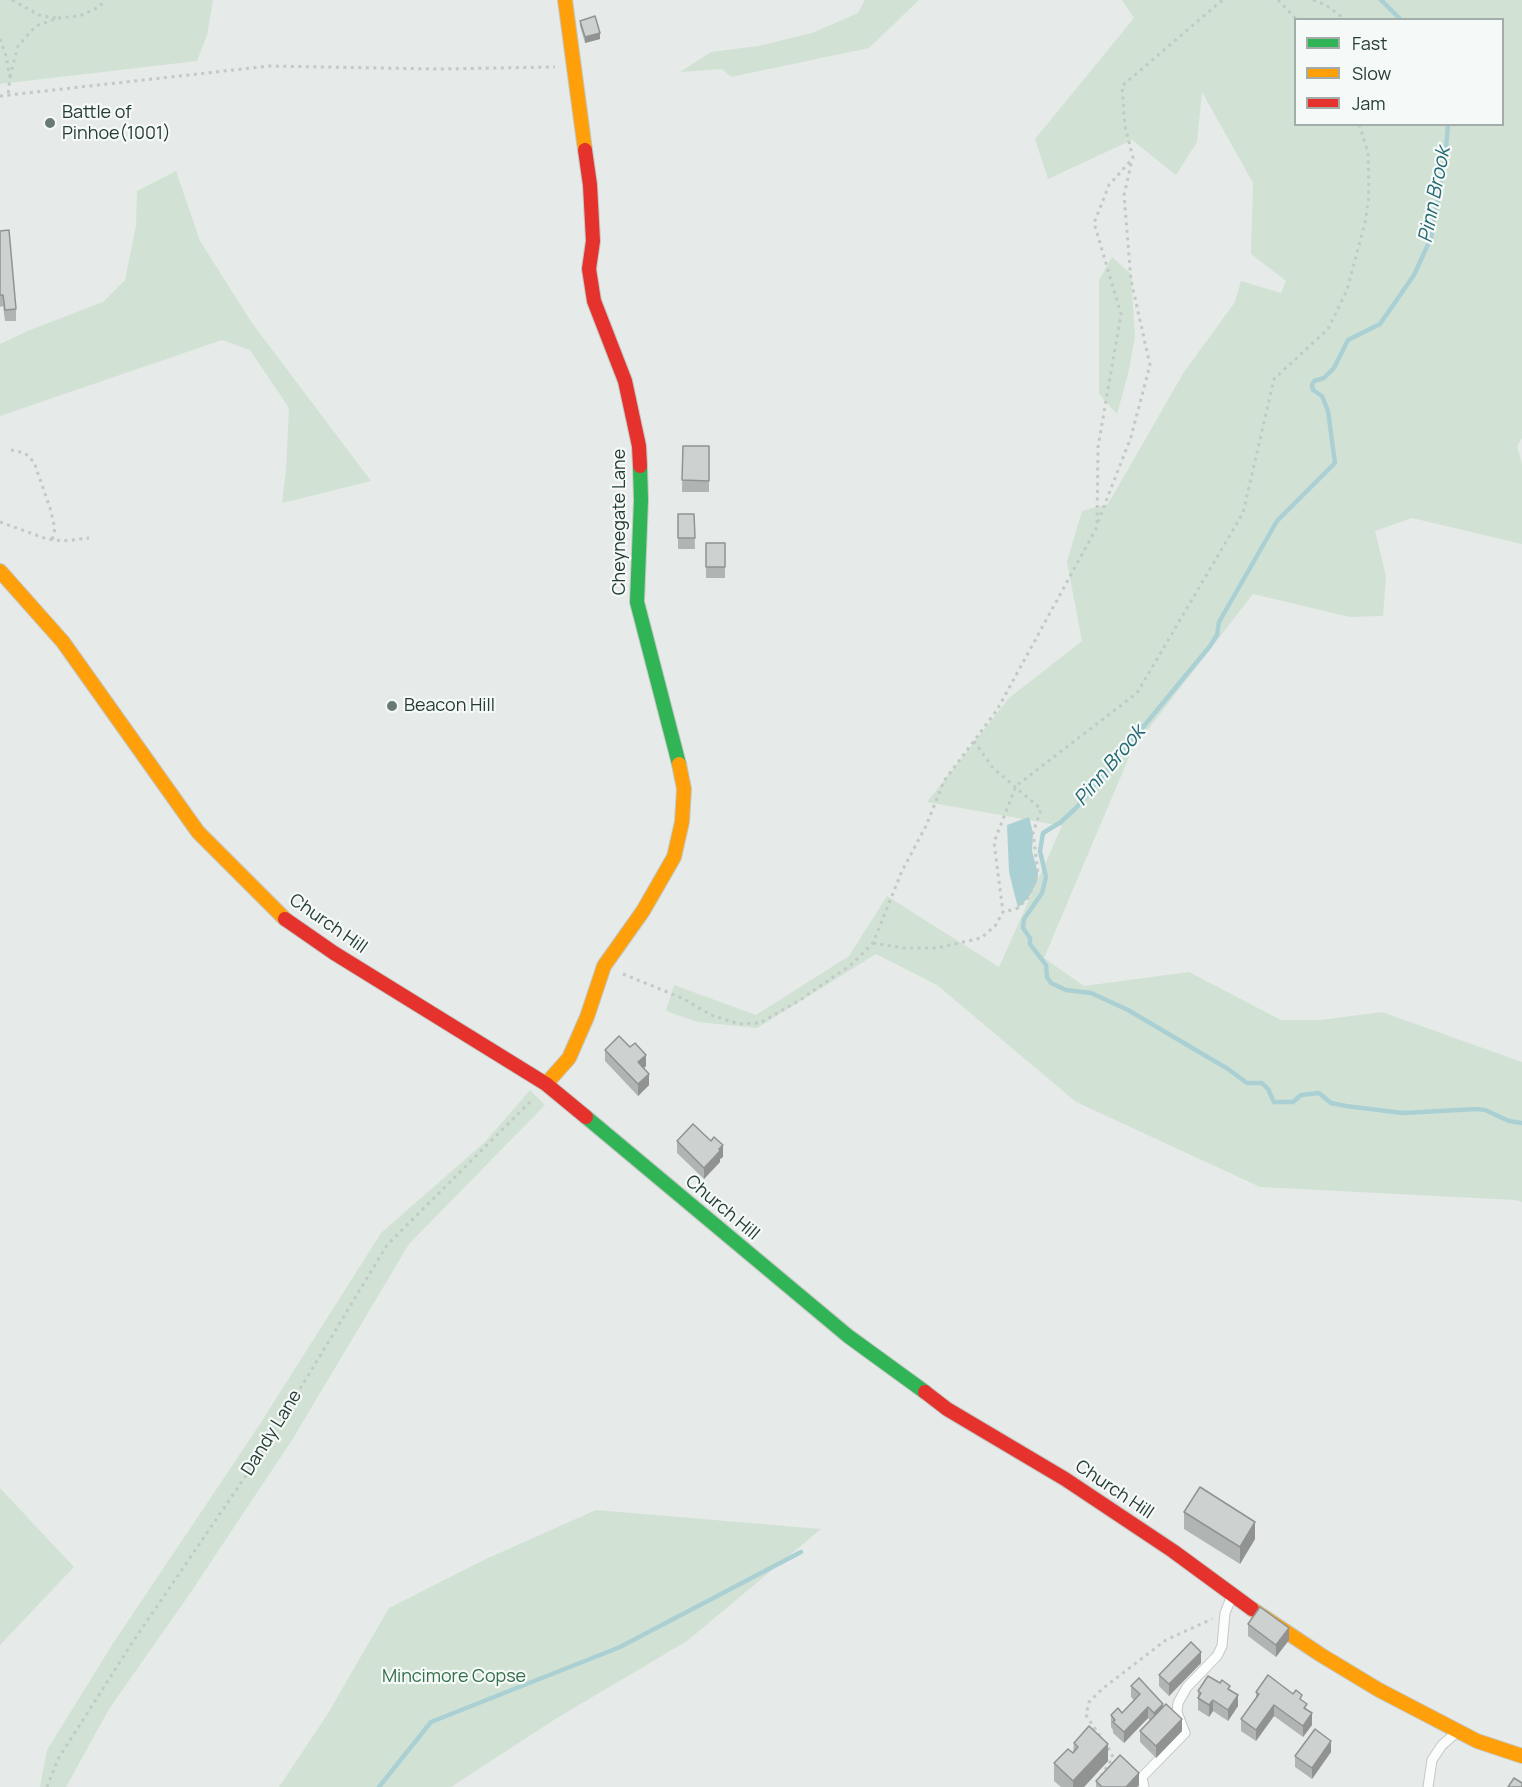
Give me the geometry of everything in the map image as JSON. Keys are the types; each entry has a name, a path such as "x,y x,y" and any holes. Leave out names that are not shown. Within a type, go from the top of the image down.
{"street":[{"name":"Cheynegate Lane","path":"546,1084 569,1058 588,1017 604,966 643,911 674,857 682,822 684,789 674,740 637,602 641,500 639,446 625,381 594,301 592,290 589,269 593,241 590,185 565,0"},
{"name":"Church Hill","path":"0,571 63,642 198,832 288,922 546,1084 848,1336 947,1409 1065,1479 1173,1551 1232,1596 1379,1690 1477,1741 1522,1756"}],"lane":[{"path":"1144,1787 1142,1778 1185,1733 1177,1712 1178,1703 1187,1687 1217,1656 1222,1646 1225,1613 1232,1596"},
{"path":"1428,1787 1432,1760 1442,1745 1457,1731"}],"path":[{"path":"12,0 39,15 58,18 80,16 99,7 105,0"},
{"path":"604,966 682,998 711,1015 739,1024 760,1023 852,964 873,943 902,871 926,826 944,781 997,710 1097,526 1131,437 1150,365 1131,280 1124,195 1133,158 1125,126 1122,86 1225,0"},
{"path":"1278,0 1295,18"},
{"path":"1313,0 1326,5 1343,18"},
{"path":"8,95 18,46 36,26 58,18"},
{"path":"0,39 10,77"},
{"path":"0,96 268,66 437,69 575,66"},
{"path":"873,943 904,948 937,948 981,938 995,926 1003,912 994,842 1016,786 1137,693 1243,513 1274,379 1328,329 1347,290 1365,223 1369,197 1368,152 1360,126"},
{"path":"1097,526 1098,447 1121,314 1094,223 1108,185 1133,158"},
{"path":"11,450 26,453 34,462 55,529 52,540"},
{"path":"0,522 52,540 63,541 89,537"},
{"path":"974,741 993,768 1041,809 1033,833 1038,873 1029,897 1018,908 1003,912"},
{"name":"Dandy Lane","path":"46,1787 58,1760 132,1643 262,1452 387,1245 528,1104"},
{"path":"1098,1780 1113,1757 1110,1747 1088,1721 1086,1715 1089,1702 1102,1689 1166,1640 1225,1613"}],"green space":[{"path":"0,0 213,0 207,35 197,61 0,84"},
{"path":"865,0 919,0 869,48 731,77 722,69 680,72 711,52 758,46 812,33 858,13"},
{"path":"1122,0 1522,0 1522,438 1517,446 1522,464 1522,544 1412,518 1375,531 1386,576 1383,616 1350,617 1253,594 1132,750 1044,958 1084,986 1189,972 1281,1020 1320,1020 1382,1012 1522,1062 1522,1202 1260,1187 1076,1102 937,985 876,954 757,1028 698,1022 666,1011 674,985 756,1015 849,956 887,896 999,967 1062,826 927,802 1009,698 1082,641 1067,562 1082,511 1108,504 1184,372 1235,302 1241,281 1281,293 1286,281 1251,254 1253,183 1202,92 1197,142 1176,175 1132,140 1048,179 1035,139 1134,18"},
{"path":"176,171 200,241 252,323 371,481 282,503 289,408 250,350 222,340 0,416 0,344 103,302 125,280 136,226 137,191"},
{"path":"1112,257 1131,274 1135,337 1117,414 1099,394 1099,280"},
{"path":"530,1090 545,1105 409,1244 292,1440 191,1592 109,1709 66,1787 40,1787 47,1750 112,1645 258,1427 381,1233 485,1142"},
{"path":"0,1488 74,1567 0,1645"},
{"name":"Mincimore Copse","path":"596,1510 821,1529 687,1641 557,1718 451,1787 279,1787 327,1715 389,1608 486,1559"}],"water":[{"path":"1029,817 1033,833 1032,851 1038,873 1037,882 1029,897 1018,908 1009,872 1007,825"}],"building":[{"path":"595,16 600,33 585,37 580,21"},
{"path":"9,230 16,309 5,310 3,295 0,295 0,231"},
{"path":"683,446 709,446 709,481 682,480"},
{"path":"678,514 694,514 695,538 678,538"},
{"path":"706,543 725,543 725,567 706,567"},
{"path":"619,1036 630,1047 635,1043 646,1055 638,1062 649,1074 638,1084 605,1050"},
{"path":"693,1124 711,1141 714,1137 723,1145 704,1168 677,1141"},
{"path":"1200,1487 1255,1522 1240,1547 1184,1512"},
{"path":"1260,1607 1289,1628 1276,1645 1248,1624"},
{"path":"1191,1642 1201,1652 1169,1684 1159,1675"},
{"path":"1268,1675 1293,1694 1296,1690 1302,1695 1300,1699 1307,1704 1304,1708 1312,1713 1303,1726 1274,1705 1256,1730 1241,1719 1259,1694 1256,1692"},
{"path":"1208,1676 1220,1683 1222,1680 1230,1686 1228,1689 1238,1695 1228,1710 1213,1700 1209,1705 1198,1698 1201,1693 1198,1691"},
{"path":"1139,1678 1163,1704 1154,1713 1148,1707 1124,1732 1113,1722 1115,1720 1111,1715 1118,1708 1122,1713 1140,1694 1131,1686"},
{"path":"1166,1704 1182,1719 1156,1746 1140,1731"},
{"path":"1089,1726 1108,1744 1073,1781 1054,1763 1068,1749 1073,1753 1078,1747 1074,1743"},
{"path":"1315,1729 1331,1741 1312,1768 1295,1756"},
{"path":"1120,1755 1139,1773 1126,1787 1102,1787 1096,1781"},
{"path":"1514,1778 1522,1783 1522,1787 1508,1787"}],"waterway":[{"name":"Pinn Brook","path":"1381,0 1399,18"},
{"name":"Pinn Brook","path":"1448,126 1445,160 1431,238 1414,275 1380,324 1348,340 1334,368 1324,378 1314,381 1312,385 1313,390 1322,396 1328,411 1335,463 1277,521 1219,622 1217,635 1210,646 1077,807 1061,822 1043,833 1040,851 1046,877 1042,893 1024,919 1023,928 1030,938 1030,944 1046,965 1047,977 1051,983 1066,990 1091,993 1128,1010 1228,1069 1247,1083 1262,1083 1268,1089 1274,1102 1293,1102 1301,1095 1319,1093 1331,1103 1346,1106 1403,1113 1477,1109 1485,1110 1509,1121 1522,1123"},
{"path":"379,1787 431,1722 620,1647 801,1552"}],"traffic: fast":[{"path":"640,466 637,602 679,764"},
{"path":"586,1117 848,1336 925,1392"}],"traffic: slow":[{"path":"565,0 585,150"},
{"path":"0,571 63,642 198,832 285,919"},
{"path":"546,1084 569,1058 587,1017 604,966 643,911 674,857 682,822 684,789 679,764"},
{"path":"1252,1609 1379,1690 1477,1741 1522,1756"}],"traffic: jam":[{"path":"585,150 590,185 593,241 589,269 594,301 625,381 639,446 640,466"},
{"path":"285,919 334,953 546,1084 586,1117"},
{"path":"925,1392 947,1409 1065,1479 1173,1551 1252,1609"}],"place":[{"name":"Battle of Pinhoe(1001)","path":"50,123"},
{"name":"Beacon Hill","path":"392,706"}]}
